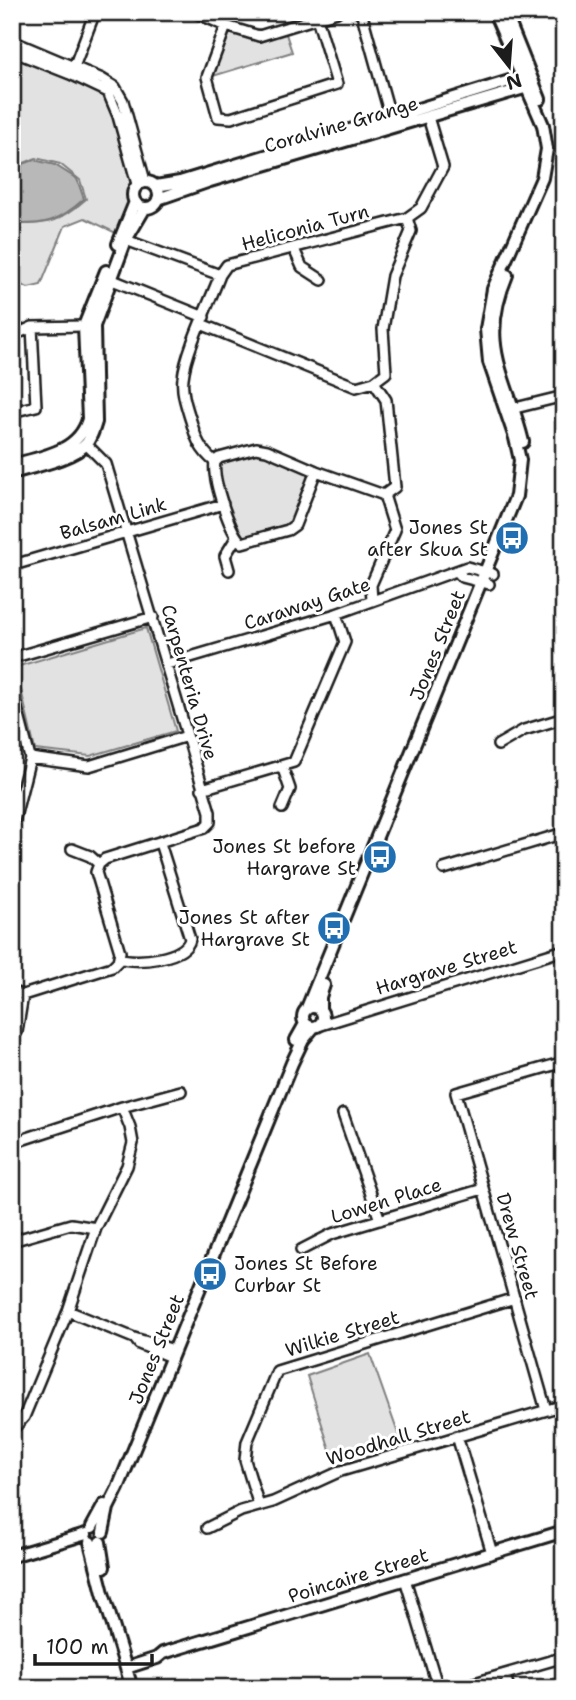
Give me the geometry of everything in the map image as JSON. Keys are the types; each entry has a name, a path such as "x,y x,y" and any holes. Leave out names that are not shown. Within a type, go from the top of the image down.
{"street":[{"path":"74,67 94,12"},
{"path":"194,12 259,36 337,12"},
{"path":"358,12 362,15 391,118"},
{"name":"Jones Street","path":"312,1026 302,1014 307,1008 519,506 526,479 524,445 510,413 496,357 494,321 502,286 552,166 553,148 550,123 494,12"},
{"name":"Jones Street","path":"505,12 528,81"},
{"path":"226,26 207,77 218,117 231,118 337,84 317,18"},
{"path":"12,41 102,79 118,92 146,184"},
{"path":"12,51 70,74 108,93 146,184 158,199"},
{"name":"Coralvine Grange","path":"140,205 132,192 146,184 180,182 391,118 528,81"},
{"name":"Coralvine Grange","path":"140,205 154,205 158,199 173,192 428,117 528,81"},
{"path":"110,279 356,387 374,382 386,373 383,329 392,276 411,231 407,218 421,208 443,167 428,117"},
{"name":"Coralvine Grange","path":"86,444 96,422 94,326 140,205"},
{"name":"Coralvine Grange","path":"12,465 60,451 76,440 86,427 88,419 84,326 140,205"},
{"name":"Heliconia Turn","path":"220,275 227,265 407,218"},
{"path":"127,240 220,275 202,320 183,381 186,404 198,444 215,462"},
{"path":"295,249 302,267 322,280"},
{"path":"12,329 20,332 32,327 84,326"},
{"path":"12,412 36,406 32,327"},
{"path":"374,382 386,400 395,487 384,495"},
{"path":"510,413 530,403 538,404 564,396"},
{"path":"12,473 65,457 86,444"},
{"name":"Carpenteria Drive","path":"86,444 106,464 210,813 210,822 204,828 105,859 99,864"},
{"path":"316,471 295,525 288,530 243,543 236,538 223,504 214,468 219,458 256,448 267,450 384,495"},
{"path":"372,601 371,585 395,530 384,495"},
{"name":"Balsam Link","path":"12,564 17,565 223,504"},
{"path":"229,570 226,553 236,538"},
{"name":"Caraway Gate","path":"167,664 336,614 457,571 462,577 487,578"},
{"name":"Jones Street","path":"94,1535 298,1049 312,1026 323,1018 321,991 487,578"},
{"path":"202,789 294,762 345,642 336,614"},
{"path":"12,659 153,617"},
{"path":"12,689 30,758 12,829"},
{"path":"498,745 524,730 564,718"},
{"path":"30,758 89,766 187,736"},
{"path":"282,766 290,789 282,808"},
{"path":"444,869 564,833"},
{"path":"119,958 139,962 150,960 184,950 189,945 190,939 160,843"},
{"path":"12,992 23,995 112,967 119,958 120,952 96,872 99,864 90,856 72,849"},
{"name":"Hargrave Street","path":"312,1026 564,950"},
{"path":"17,1032 23,995"},
{"path":"307,1008 314,1007 339,1018"},
{"name":"Drew Street","path":"546,1410 456,1093 564,1062"},
{"path":"12,1143 181,1091"},
{"path":"12,1430 24,1418 68,1311 96,1228 127,1166 133,1143 122,1107"},
{"path":"343,1114 380,1220"},
{"name":"Lowen Place","path":"301,1250 332,1234 483,1189"},
{"path":"12,1241 71,1224 96,1228"},
{"name":"Wilkie Street","path":"259,1506 246,1460 247,1442 277,1371 515,1298"},
{"path":"68,1311 134,1338 139,1344 170,1353"},
{"name":"Woodhall Street","path":"207,1528 241,1511 341,1471 564,1405"},
{"path":"457,1436 492,1553"},
{"name":"Poincaire Street","path":"128,1664 155,1653 163,1653 564,1531"},
{"path":"12,1556 94,1535 103,1592 139,1688"},
{"path":"405,1579 438,1688"},
{"path":"457,1688 564,1657"},
{"path":"128,1664 132,1688"},
{"path":"505,1675 509,1688"}],"shaded area":[{"path":"228,30 259,39 285,31 292,52 213,76"},
{"path":"12,51 108,93 138,179 129,186 128,197 134,212 124,237 85,218 65,226 41,285 28,288 12,280 12,224 52,221 86,199 80,180 60,164 36,158 12,168"},
{"path":"34,160 55,165 77,179 84,199 67,213 43,223 12,224 12,168"},
{"path":"256,448 316,471 295,525 242,543 236,538 215,462"},
{"path":"146,628 176,731 90,756 35,750 20,685 19,666"},
{"path":"370,1354 401,1442 333,1460 307,1376"}],"place":[{"name":"Jones St after Skua St","path":"512,538"},
{"name":"Jones St before Hargrave St","path":"380,857"},
{"name":"Jones St after Hargrave St","path":"334,928"},
{"name":"Jones St Before Curbar St","path":"210,1274"}]}
